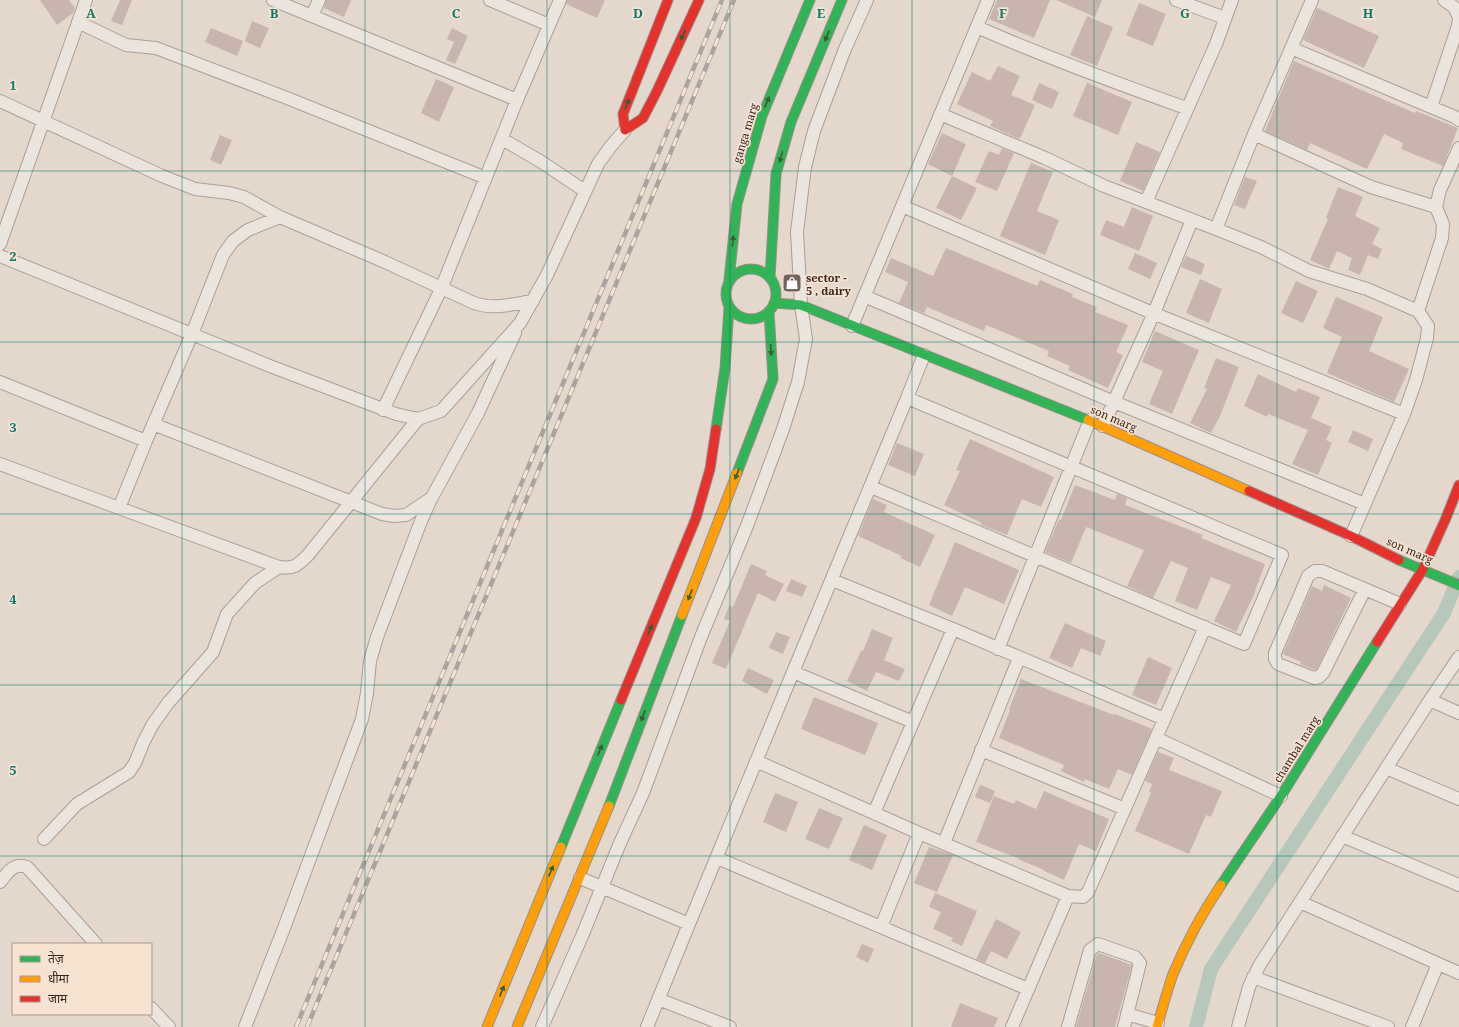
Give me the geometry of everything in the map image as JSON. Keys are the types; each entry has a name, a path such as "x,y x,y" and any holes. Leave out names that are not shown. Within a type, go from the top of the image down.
{"street":[{"path":"0,244 42,121 86,0"},
{"path":"273,0 518,100"},
{"path":"312,16 319,0"},
{"path":"490,0 549,25"},
{"path":"383,410 442,289 486,178 560,0"},
{"path":"625,130 623,114 668,0"},
{"path":"245,1027 284,928 362,719 367,693 370,661 377,638 431,498 478,413 520,323 547,275 598,164 625,130 643,118 699,0"},
{"name":"ganga marg","path":"729,280 737,204 762,116 810,0"},
{"path":"770,277 776,174 791,122 842,0"},
{"path":"542,1027 620,843 643,793 701,637 744,533 783,429 798,382 806,339 801,306 797,232 805,167 814,131 845,49 867,0"},
{"path":"852,326 988,0"},
{"path":"1176,0 1225,18"},
{"path":"1146,202 1186,108 1216,44 1232,0"},
{"path":"1216,229 1254,134 1312,0"},
{"path":"1431,107 1458,26 1459,17 1454,7 1444,0"},
{"path":"78,22 126,44 156,48 287,98 486,178"},
{"path":"977,26 1019,45 1116,83 1186,108"},
{"path":"1291,48 1459,120"},
{"path":"0,101 162,176 195,189 230,193 244,197 280,217 483,307 494,307 533,300"},
{"path":"940,114 1045,158 1104,186 1261,247 1309,271 1367,289 1418,311 1428,326 1427,338 1416,380 1404,414 1351,536"},
{"path":"1254,134 1371,187 1436,207"},
{"path":"502,140 540,161 585,191"},
{"path":"1418,311 1442,238 1443,224 1436,207 1440,190 1459,148"},
{"path":"902,206 1154,313 1404,414"},
{"path":"119,508 223,256 233,241 248,230 280,217"},
{"path":"1103,426 1154,313 1192,220"},
{"path":"0,256 270,366 383,410 418,419"},
{"path":"517,1027 601,827 773,379 772,307 776,294 775,285 770,277 762,271 753,268 744,269 735,273 729,280 725,289 725,298 729,307 735,314 743,319 753,320 762,317 772,307"},
{"path":"864,296 1114,402 1365,504"},
{"name":"son marg","path":"772,307 801,306 1090,420 1459,585"},
{"path":"487,1027 696,518 710,469 725,368 729,307"},
{"path":"0,464 278,567 290,569 298,566 308,556 418,419 441,411 520,323"},
{"path":"647,1027 871,487 924,355"},
{"path":"0,382 146,441"},
{"path":"871,487 1244,644 1282,555 907,398"},
{"path":"998,649 1090,420"},
{"path":"153,424 382,514 394,516 406,515 431,498"},
{"name":"chambal marg","path":"1158,1025 1173,975 1188,941 1207,906 1281,796 1422,569 1446,518 1459,485"},
{"path":"44,839 77,804 129,772 135,763 153,724 168,703 213,652 227,614 255,583 278,567"},
{"path":"1365,589 1323,673 1319,677 1314,678 1278,664 1275,659 1275,653 1308,576 1315,571 1322,571 1365,589 1400,604"},
{"path":"832,580 1164,719"},
{"path":"756,762 1068,896 1083,898 1088,892 1205,627"},
{"path":"874,813 953,630"},
{"path":"944,843 1019,658"},
{"path":"1238,1027 1249,987 1259,966 1430,700 1459,658"},
{"path":"793,672 913,722"},
{"path":"1430,700 1459,713"},
{"path":"1156,738 1281,796"},
{"path":"981,750 1125,809"},
{"path":"1386,768 1459,799"},
{"path":"881,927 919,833"},
{"path":"1342,836 1459,885"},
{"path":"717,858 1028,989"},
{"path":"0,882 14,867 20,864 27,867 95,943"},
{"path":"580,878 689,924"},
{"path":"1012,1027 1068,896"},
{"path":"1300,902 1459,973"},
{"path":"1068,1027 1090,950 1098,944 1135,957 1140,963 1124,1027"},
{"path":"1412,1027 1438,964"},
{"path":"1253,977 1388,1027"},
{"path":"658,999 730,1027"},
{"path":"152,1009 169,1027"},
{"path":"1127,1014 1158,1025"}],"building":[{"path":"40,0 69,0 75,8 73,13 57,25"},
{"path":"120,0 132,0 122,25 111,21"},
{"path":"326,0 351,0 344,17 324,8"},
{"path":"567,0 605,0 597,18 566,4"},
{"path":"997,0 1050,0 1034,38 989,19"},
{"path":"1056,0 1102,0 1095,17"},
{"path":"1139,3 1166,14 1153,46 1126,35"},
{"path":"1317,8 1379,36 1364,68 1303,40"},
{"path":"1087,16 1113,27 1097,66 1070,55"},
{"path":"252,21 269,28 260,48 245,41"},
{"path":"211,28 243,41 237,56 205,42"},
{"path":"452,28 468,36 455,64 446,60 454,42 447,39"},
{"path":"1294,61 1415,113 1416,111 1458,128 1443,166 1401,149 1403,143 1384,134 1367,169 1310,143 1307,150 1265,131"},
{"path":"998,66 1020,76 1011,95 1035,105 1020,139 990,126 993,121 957,104 972,72 990,81"},
{"path":"436,79 454,87 439,122 421,113"},
{"path":"1039,83 1059,92 1052,109 1032,100"},
{"path":"1087,83 1132,102 1118,135 1073,116"},
{"path":"942,133 966,144 952,176 928,164"},
{"path":"220,135 232,140 221,165 210,160"},
{"path":"1136,142 1160,152 1143,191 1120,181"},
{"path":"1002,148 1014,153 997,191 975,182 989,151 999,155"},
{"path":"1031,163 1053,172 1037,211 1059,220 1045,255 1000,236"},
{"path":"952,176 977,188 961,220 936,208"},
{"path":"1245,177 1257,181 1245,209 1234,205"},
{"path":"1338,187 1363,197 1355,216 1380,228 1372,244 1382,249 1378,259 1368,255 1360,275 1348,270 1352,258 1337,251 1329,269 1310,260 1328,219 1326,218"},
{"path":"1132,207 1153,216 1139,251 1100,235 1106,220 1124,227"},
{"path":"946,248 1037,286 1040,280 1073,294 1072,297 1097,307 1095,312 1128,325 1116,352 1123,355 1108,388 1068,370 1070,366 1047,356 1049,351 986,325 984,331 927,307 924,313 899,303 908,282 885,272 891,258 933,276"},
{"path":"1135,253 1157,263 1150,279 1128,269"},
{"path":"1186,256 1205,264 1201,275 1181,267"},
{"path":"1200,279 1222,289 1209,323 1186,313"},
{"path":"1296,281 1318,291 1303,323 1281,313"},
{"path":"1336,297 1383,317 1369,351 1409,369 1394,402 1327,373 1342,337 1323,328"},
{"path":"1155,331 1199,350 1172,414 1149,404 1163,371 1142,362"},
{"path":"1216,358 1239,367 1220,416 1211,433 1190,423 1207,389 1204,388"},
{"path":"1258,374 1296,392 1298,388 1320,397 1311,418 1332,427 1326,440 1332,443 1318,475 1292,464 1308,430 1268,414 1267,417 1244,406"},
{"path":"1353,430 1373,439 1368,451 1348,442"},
{"path":"970,439 1054,477 1041,507 1022,499 1007,535 981,525 982,523 944,505 960,471 956,470"},
{"path":"897,443 924,454 915,476 888,465"},
{"path":"1075,485 1115,500 1117,494 1127,498 1125,505 1203,535 1201,538 1265,564 1253,597 1236,632 1214,621 1231,585 1211,577 1197,610 1175,601 1188,568 1171,561 1153,598 1127,586 1144,550 1086,527 1071,563 1045,552 1059,519 1061,520"},
{"path":"873,499 887,505 884,512 935,535 920,567 900,558 902,556 858,536"},
{"path":"955,542 1019,570 1004,604 965,587 952,616 929,605"},
{"path":"751,564 767,571 765,575 784,584 775,602 758,593 726,669 712,663 730,621 724,619 729,606 733,607"},
{"path":"791,579 807,586 802,597 786,591"},
{"path":"1324,585 1351,598 1317,669 1315,670 1300,664 1301,662 1283,654 1312,586 1322,591"},
{"path":"1065,623 1106,641 1100,656 1081,648 1072,668 1049,658"},
{"path":"872,629 893,638 884,660 905,669 899,681 876,672 867,691 847,681 861,651 863,651"},
{"path":"776,632 790,637 783,654 769,648"},
{"path":"1148,657 1172,668 1156,705 1132,695"},
{"path":"748,668 774,680 767,694 742,681"},
{"path":"1021,679 1152,729 1132,775 1118,769 1109,789 1085,779 1084,782 1061,771 1064,765 999,738"},
{"path":"814,697 878,723 865,755 801,729"},
{"path":"1158,752 1174,758 1169,770 1222,791 1211,817 1206,815 1189,854 1135,831 1151,793 1149,792 1152,784 1145,781"},
{"path":"980,785 995,791 990,803 975,797"},
{"path":"1044,791 1109,819 1096,851 1079,844 1064,880 1020,859 976,842 994,796 1014,804 1016,800 1036,809"},
{"path":"775,793 798,802 786,832 763,822"},
{"path":"819,808 843,818 829,849 805,839"},
{"path":"864,825 887,835 872,870 849,860"},
{"path":"929,847 953,855 937,892 914,883"},
{"path":"935,893 977,911 962,946 951,941 953,938 933,929 941,912 929,907"},
{"path":"996,919 1021,932 1007,959 991,951 985,963 976,959"},
{"path":"862,944 874,949 868,963 856,957"},
{"path":"1099,953 1132,965 1115,1027 1076,1027 1097,954"},
{"path":"960,1003 998,1018 994,1027 951,1027"}],"waterway":[{"path":"1196,1027 1211,969 1444,613 1459,577"}],"railway":[{"path":"296,1027 722,0"},
{"path":"307,1027 734,0"}],"traffic: fast":[{"path":"729,280 737,204 762,116 810,0"},
{"path":"770,277 776,174 791,122 842,0"},
{"path":"746,269 756,269 769,276 776,289 776,294 776,299 769,312 756,319 746,319 737,315 730,308 726,299 726,289 730,280 737,273 746,269"},
{"path":"774,303 801,305 1088,420"},
{"path":"716,429 725,368 729,307"},
{"path":"737,473 773,379 769,311"},
{"path":"1399,560 1459,585"},
{"path":"609,806 682,615"},
{"path":"1221,885 1281,796 1377,642"},
{"path":"561,847 621,700"}],"traffic: slow":[{"path":"1088,420 1249,491"},
{"path":"682,615 737,473"},
{"path":"517,1027 609,806"},
{"path":"487,1027 561,847"},
{"path":"1157,1027 1178,962 1201,917 1221,885"}],"traffic: jam":[{"path":"668,0 623,114 625,130 643,118 699,0"},
{"path":"621,700 696,518 710,469 716,429"},
{"path":"1377,642 1423,569 1459,485"},
{"path":"1249,491 1351,536 1399,560"}],"place":[{"name":"sector - 5 , dairy","path":"792,283"}]}
